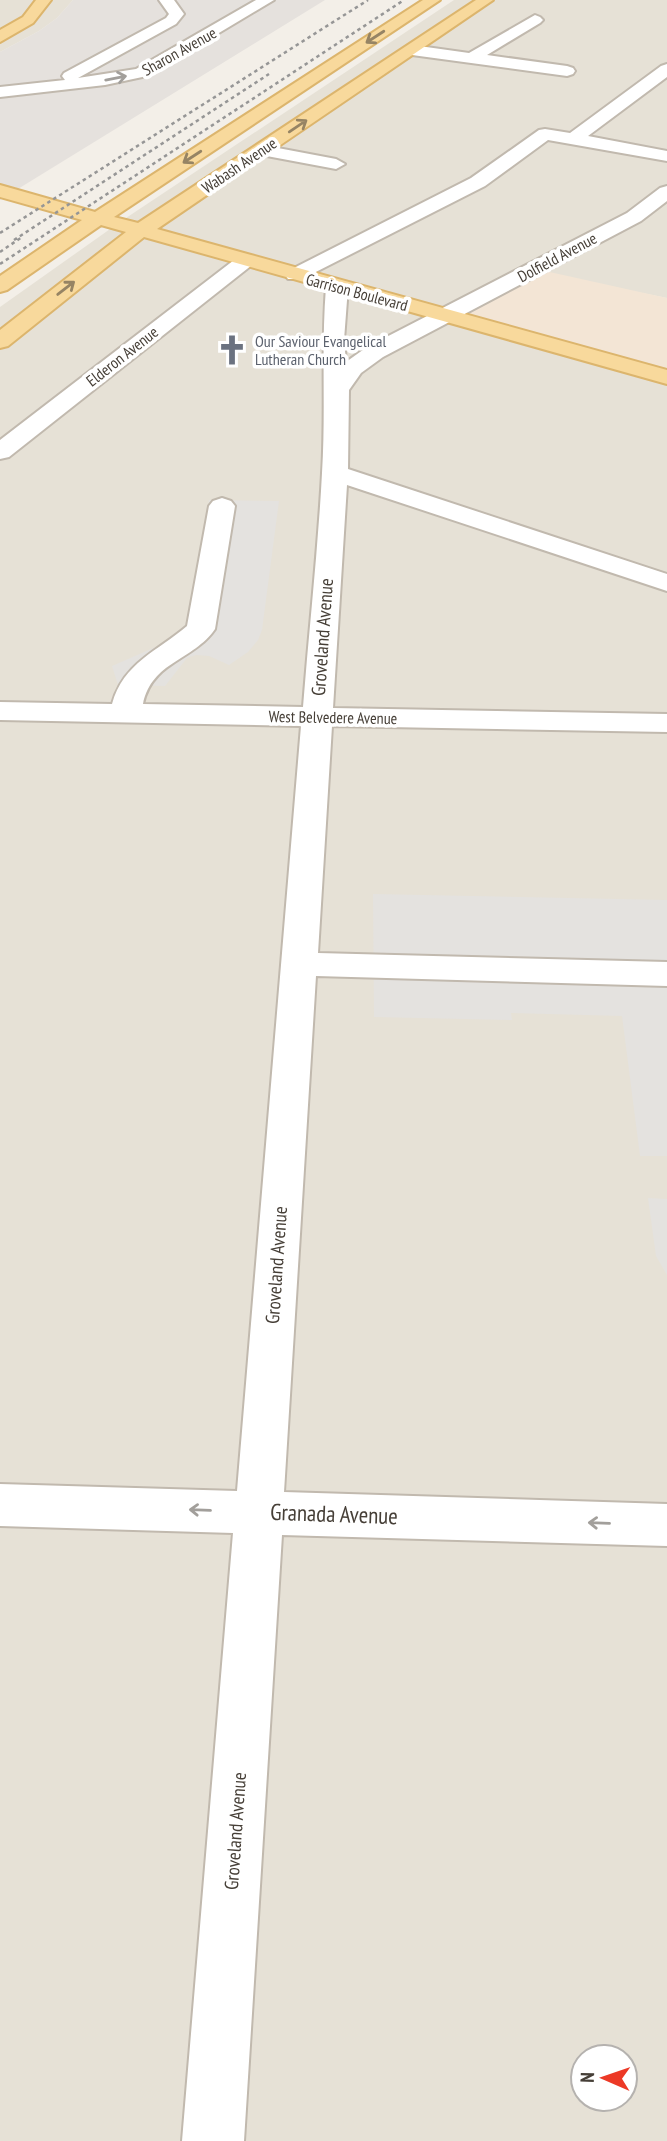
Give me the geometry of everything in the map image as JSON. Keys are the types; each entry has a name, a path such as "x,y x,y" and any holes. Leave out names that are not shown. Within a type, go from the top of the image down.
{"main road":[{"path":"0,37 28,20 44,0"},
{"name":"Wabash Avenue","path":"0,286 97,219 433,0"},
{"name":"Wabash Avenue","path":"0,341 139,232 486,0"},
{"name":"Garrison Boulevard","path":"0,191 139,232 667,377"}],"street":[{"path":"50,87 171,22 177,14 166,0"},
{"name":"Sharon Avenue","path":"0,92 141,73 267,0"},
{"path":"215,7 230,22"},
{"path":"472,58 535,20"},
{"path":"412,50 568,71"},
{"path":"573,139 667,69"},
{"path":"295,275 478,181 545,134 667,156"},
{"path":"262,150 336,164"},
{"name":"Dolfield Avenue","path":"444,316 634,217 667,192"},
{"name":"Elderon Avenue","path":"0,452 245,261"},
{"name":"Groveland Avenue","path":"213,2141 335,473 337,390 333,340 337,287"},
{"path":"337,390 353,368 376,352 444,316"},
{"path":"335,473 667,583"},
{"path":"125,713 132,688 143,673 201,629 222,506"},
{"name":"West Belvedere Avenue","path":"0,711 667,723"},
{"path":"298,964 667,974"},
{"name":"Granada Avenue","path":"0,1505 667,1525"}],"shaded area":[{"path":"0,0 73,0 57,18 39,31 0,52"},
{"path":"73,0 325,0 0,200 0,197 9,194 0,191 0,52 39,31 57,18"},
{"path":"454,0 667,0 667,298 617,288 667,376 667,2141 0,2141 0,307 120,222"},
{"path":"536,269 667,298 667,376 442,314"},
{"path":"209,500 279,501 262,630 258,640 248,652 229,665 209,656 196,655 187,658 165,686 118,685 112,666 174,639 183,633 188,625"},
{"path":"373,894 667,900 667,1156 640,1156 622,1016 511,1013 512,1020 374,1017"},
{"path":"648,1198 667,1199 667,1275 656,1256"}],"railway":[{"path":"0,233 368,0"},
{"path":"0,264 404,0"},
{"path":"14,240 269,74"},
{"path":"0,252 22,237"}],"place":[{"name":"Our Saviour Evangelical Lutheran Church","path":"232,350"}]}
